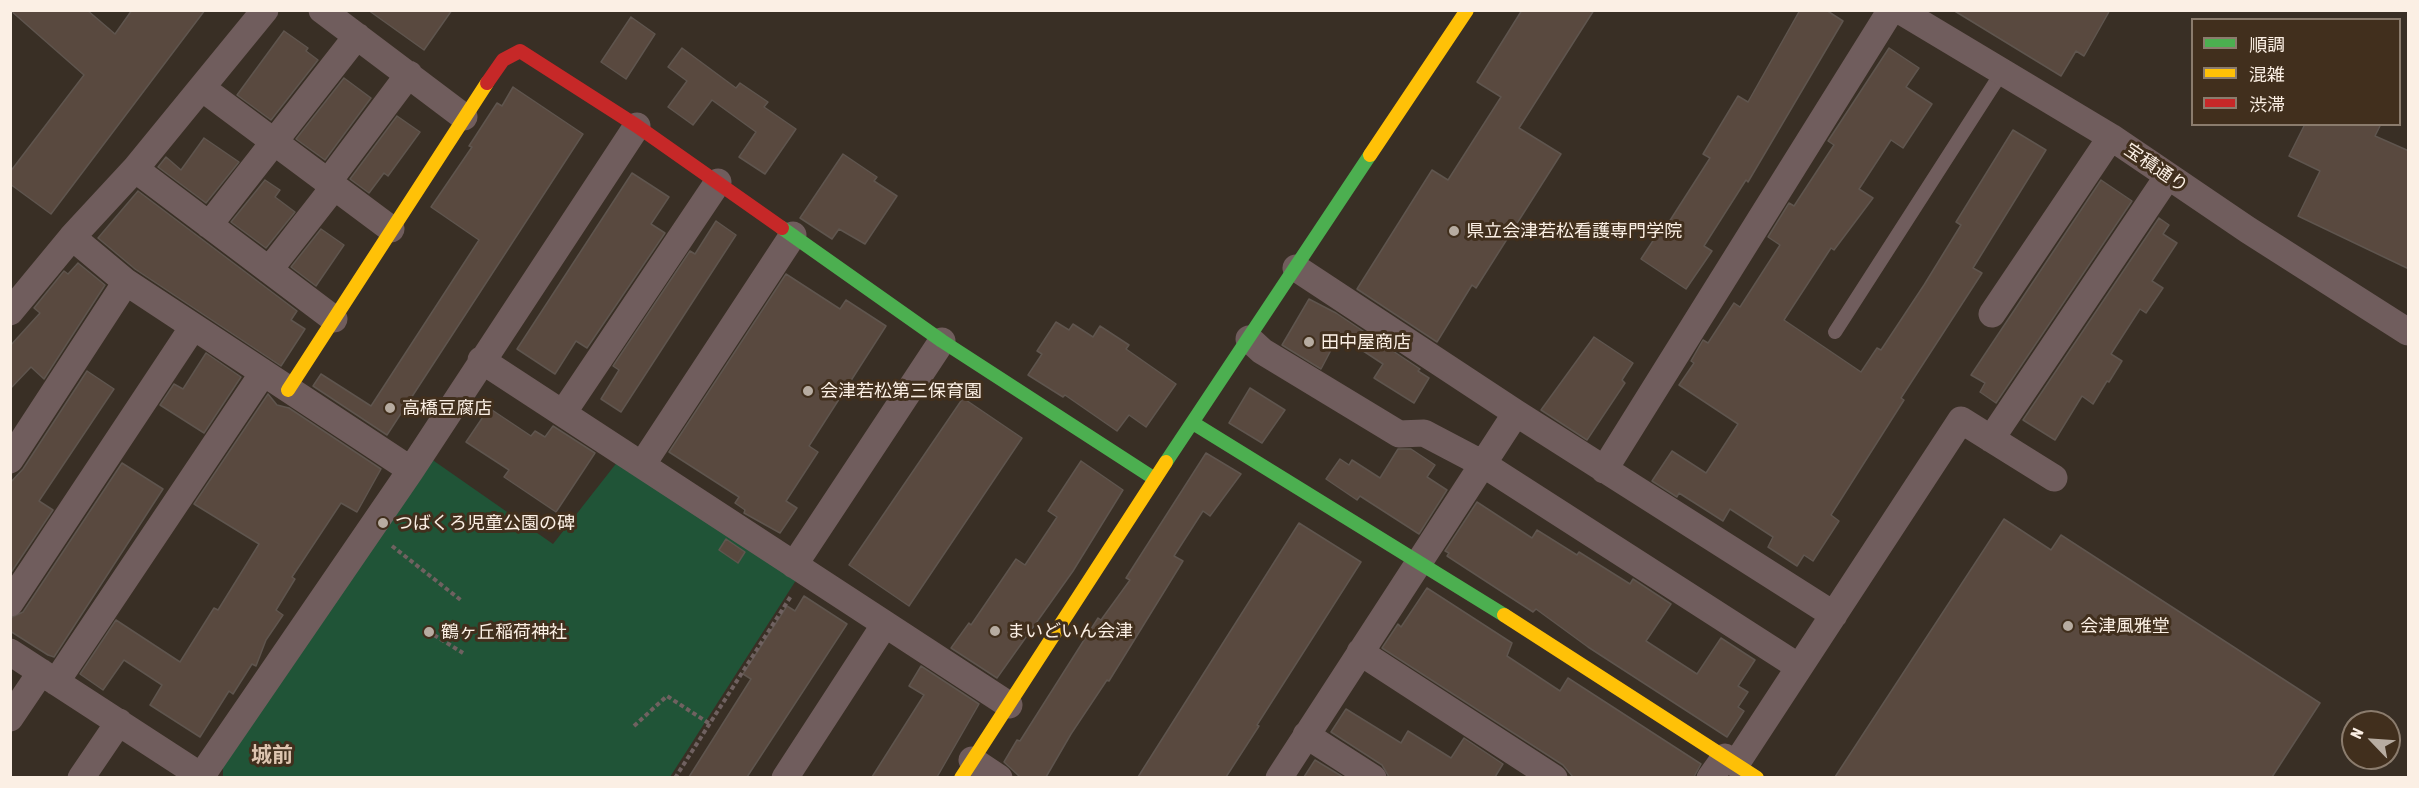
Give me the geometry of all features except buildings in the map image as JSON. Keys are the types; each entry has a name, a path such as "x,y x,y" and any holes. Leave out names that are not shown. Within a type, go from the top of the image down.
{"street":[{"path":"10,312 72,237 135,169 265,10"},
{"path":"322,10 464,117"},
{"path":"999,777 967,769 1155,479 1467,10"},
{"path":"1604,470 1891,10"},
{"name":"宝積通り","path":"1899,10 2110,137 2409,332"},
{"path":"209,225 357,36"},
{"path":"288,390 503,60 520,51 637,126 942,340 1155,479"},
{"path":"269,270 409,74"},
{"path":"202,88 392,229"},
{"path":"10,652 202,777 411,470 481,360 637,126"},
{"path":"1992,314 2110,137"},
{"path":"135,169 334,319"},
{"path":"1991,439 2168,176"},
{"path":"563,413 718,182"},
{"path":"642,465 793,235"},
{"path":"72,237 126,282 411,470"},
{"path":"1296,268 1604,470 1834,615"},
{"path":"10,460 126,282"},
{"path":"10,603 193,327"},
{"path":"1249,339 1262,351 1399,434 1425,433 1483,464 1799,667"},
{"path":"800,569 942,340"},
{"path":"481,360 1010,705"},
{"path":"10,718 49,677 262,373"},
{"path":"1279,777 1418,560 1516,413"},
{"path":"1193,423 1418,560 1732,769 1961,420 2054,478"},
{"path":"785,777 885,624"},
{"path":"1360,652 1554,777"},
{"path":"81,777 119,722"},
{"path":"1306,735 1373,777"}],"lane":[{"path":"1835,332 2002,72"}],"path":[{"path":"371,529 462,601"},
{"path":"675,777 710,724 800,569"},
{"path":"434,635 463,653"},
{"path":"634,726 667,696 710,724"}],"green space":[{"path":"424,454 553,544 622,456 800,574 670,777 223,778 223,754"}],"traffic: fast":[{"path":"1166,462 1370,155"},
{"path":"782,228 942,341 1155,479"},
{"path":"1193,423 1504,615"}],"traffic: slow":[{"path":"1370,155 1467,10"},
{"path":"288,390 487,83"},
{"path":"961,778 1166,462"},
{"path":"1504,615 1757,778"}],"traffic: jam":[{"path":"487,83 503,60 520,51 637,126 782,228"}],"place":[{"name":"県立会津若松看護専門学院","path":"1454,231"},
{"name":"田中屋商店","path":"1309,342"},
{"name":"会津若松第三保育園","path":"808,391"},
{"name":"高橋豆腐店","path":"390,408"},
{"name":"つばくろ児童公園の碑","path":"383,523"},
{"name":"会津風雅堂","path":"2068,626"},
{"name":"まいどいん会津","path":"995,631"},
{"name":"鶴ヶ丘稲荷神社","path":"429,632"}],"district":[{"name":"城前","path":"272,755"}]}
